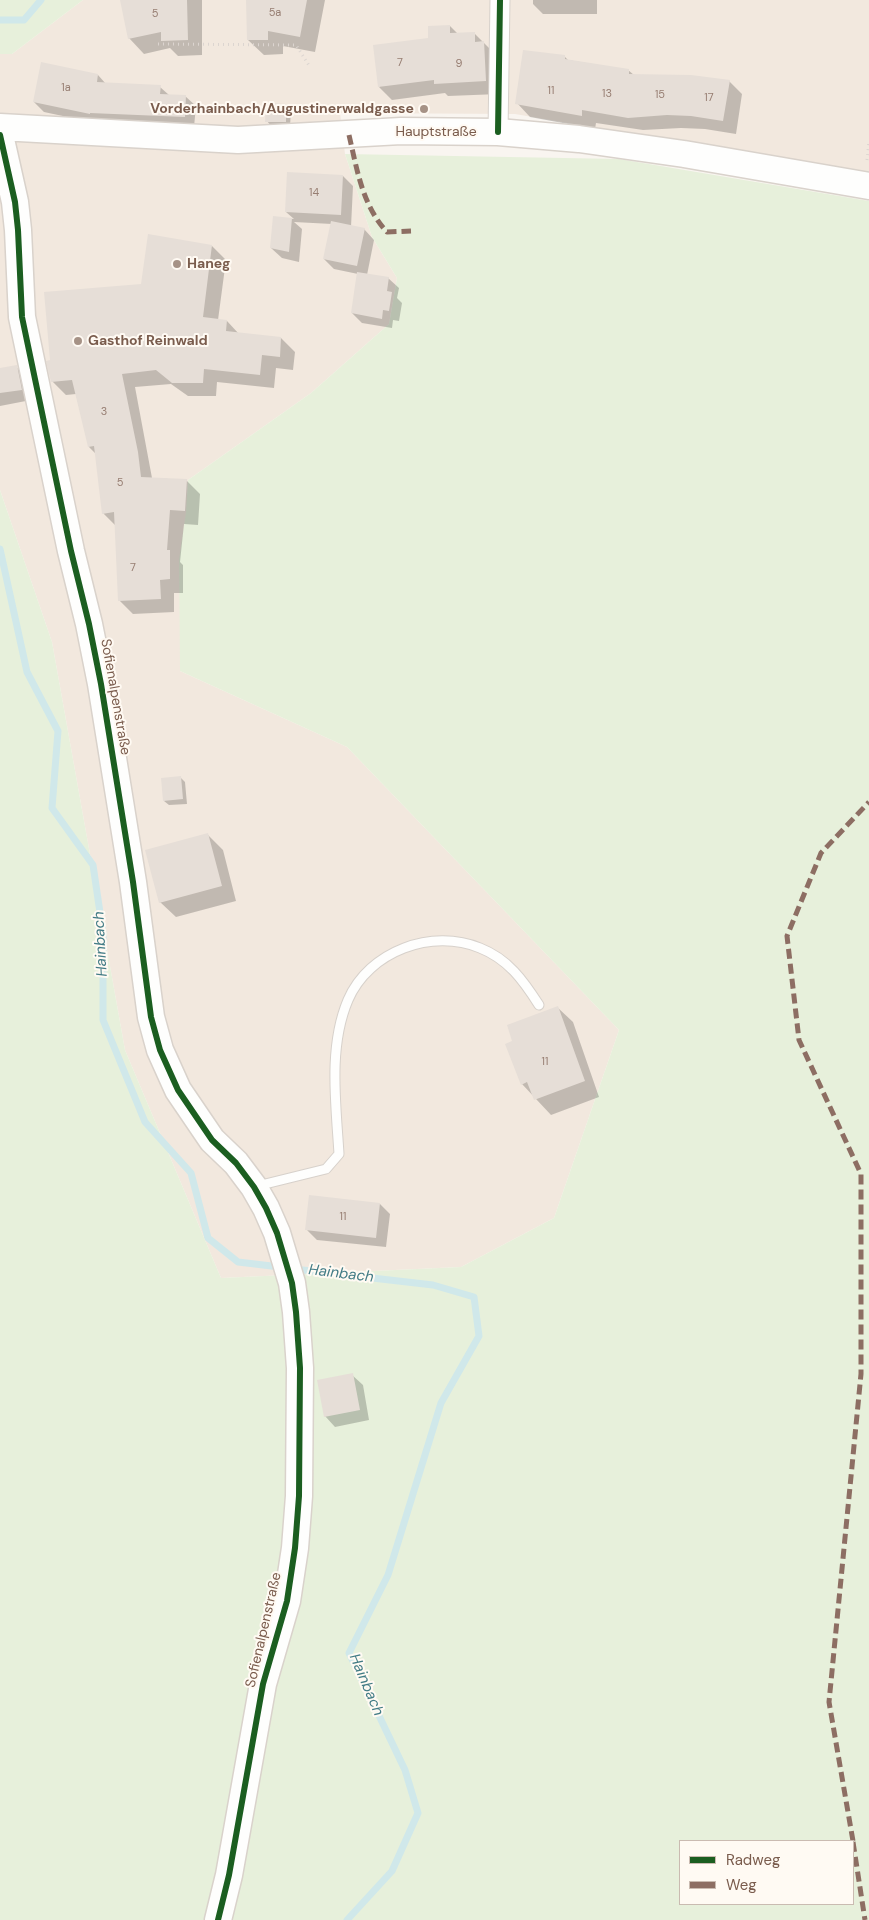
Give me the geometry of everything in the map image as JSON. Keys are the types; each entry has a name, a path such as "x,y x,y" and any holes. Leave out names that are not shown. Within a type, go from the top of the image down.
{"street":[{"path":"498,132 500,0"},
{"name":"Hauptstraße","path":"0,127 238,140 401,131 498,132 579,138 869,186"},
{"name":"Sofienalpenstraße","path":"0,135 15,202 22,317 101,684 133,882 150,1017 160,1050 178,1090 212,1140 236,1163 254,1187 266,1208 277,1233 292,1283 296,1312 300,1368 299,1496 295,1548 287,1601 263,1684 229,1875 218,1920"}],"lane":[{"path":"254,1187 326,1169 339,1154 336,1065 340,1024 349,998 366,972 383,957 399,949 423,943 464,942 481,948 501,960 519,975 539,1004"}],"path":[{"path":"158,44 296,44 310,67"}],"shaded area":[{"path":"83,0 869,0 869,175 515,114 340,113 345,154 372,237 397,278 389,324 311,393 188,480 180,671 347,747 619,1030 554,1218 461,1267 221,1278 125,1050 52,642 0,490 0,54 12,54"}],"green space":[{"path":"0,0 83,0 12,54 0,54"},
{"path":"345,154 619,159 869,201 869,1920 0,1920 0,490 52,642 125,1050 221,1278 461,1267 554,1218 619,1030 347,747 180,671 179,560 186,512 188,480 311,393 389,324 397,278 372,237"}],"building":[{"path":"120,0 187,0 188,40 161,41 161,32 128,39"},
{"path":"246,0 307,0 300,37 268,31 268,40 247,40"},
{"path":"450,25 450,33 475,32 475,42 484,41 486,81 434,84 434,80 378,87 373,45 428,38 428,26"},
{"path":"523,50 565,55 565,59 629,69 629,74 691,75 730,80 723,121 691,116 667,115 628,118 582,110 582,116 515,104"},
{"path":"41,62 98,74 97,82 161,85 160,94 186,95 185,117 90,114 33,102"},
{"path":"266,103 286,104 286,122 265,122"},
{"path":"287,172 343,175 341,215 285,212"},
{"path":"273,216 292,218 289,252 270,248"},
{"path":"331,221 365,228 357,266 323,259"},
{"path":"148,234 212,245 203,317 227,320 226,331 281,337 280,357 262,355 260,375 204,369 203,383 172,383 156,370 122,374 138,452 141,477 187,479 185,511 170,510 167,550 170,550 170,579 160,580 161,599 118,601 114,512 102,514 94,446 88,447 72,380 51,382 46,361 50,360 44,292 141,284"},
{"path":"357,272 389,277 387,291 392,292 389,311 383,310 382,319 351,313"},
{"path":"17,365 22,390 0,393 0,368"},
{"path":"181,776 183,799 163,801 161,778"},
{"path":"208,833 222,886 159,903 145,850"},
{"path":"558,1006 585,1081 534,1100 527,1082 521,1085 505,1044 512,1041 507,1025"},
{"path":"309,1195 380,1203 376,1238 305,1230"},
{"path":"353,1373 360,1410 324,1417 317,1380"}],"waterway":[{"name":"Hainbach","path":"0,20 24,20 41,0"},
{"name":"Hainbach","path":"0,549 27,672 58,731 52,808 93,865 103,933 103,1020 145,1122 191,1173 208,1238 238,1262 280,1267"},
{"name":"Hainbach","path":"294,1269 433,1285 474,1297 479,1336 441,1403 388,1575 349,1653 405,1770 418,1813 392,1871 347,1920"}],"marked path":[{"path":"349,135 366,198 379,221 387,232 411,231"},
{"path":"853,1840 829,1702 861,1374 861,1174 799,1040 787,936 821,853 869,802"},
{"path":"854,1848 865,1920"}],"cycle path":[{"path":"498,132 500,0"},
{"path":"0,135 15,202 22,317 101,684 133,882 151,1017 160,1050 178,1090 212,1140 236,1163 254,1187 266,1208 277,1233 292,1283 296,1312 300,1368 299,1496 295,1548 287,1601 263,1684 229,1875 218,1920"}],"place":[{"name":"Vorderhainbach/Augustinerwaldgasse","path":"424,109"},
{"name":"Haneg","path":"177,264"},
{"name":"Gasthof Reinwald","path":"78,341"}]}
